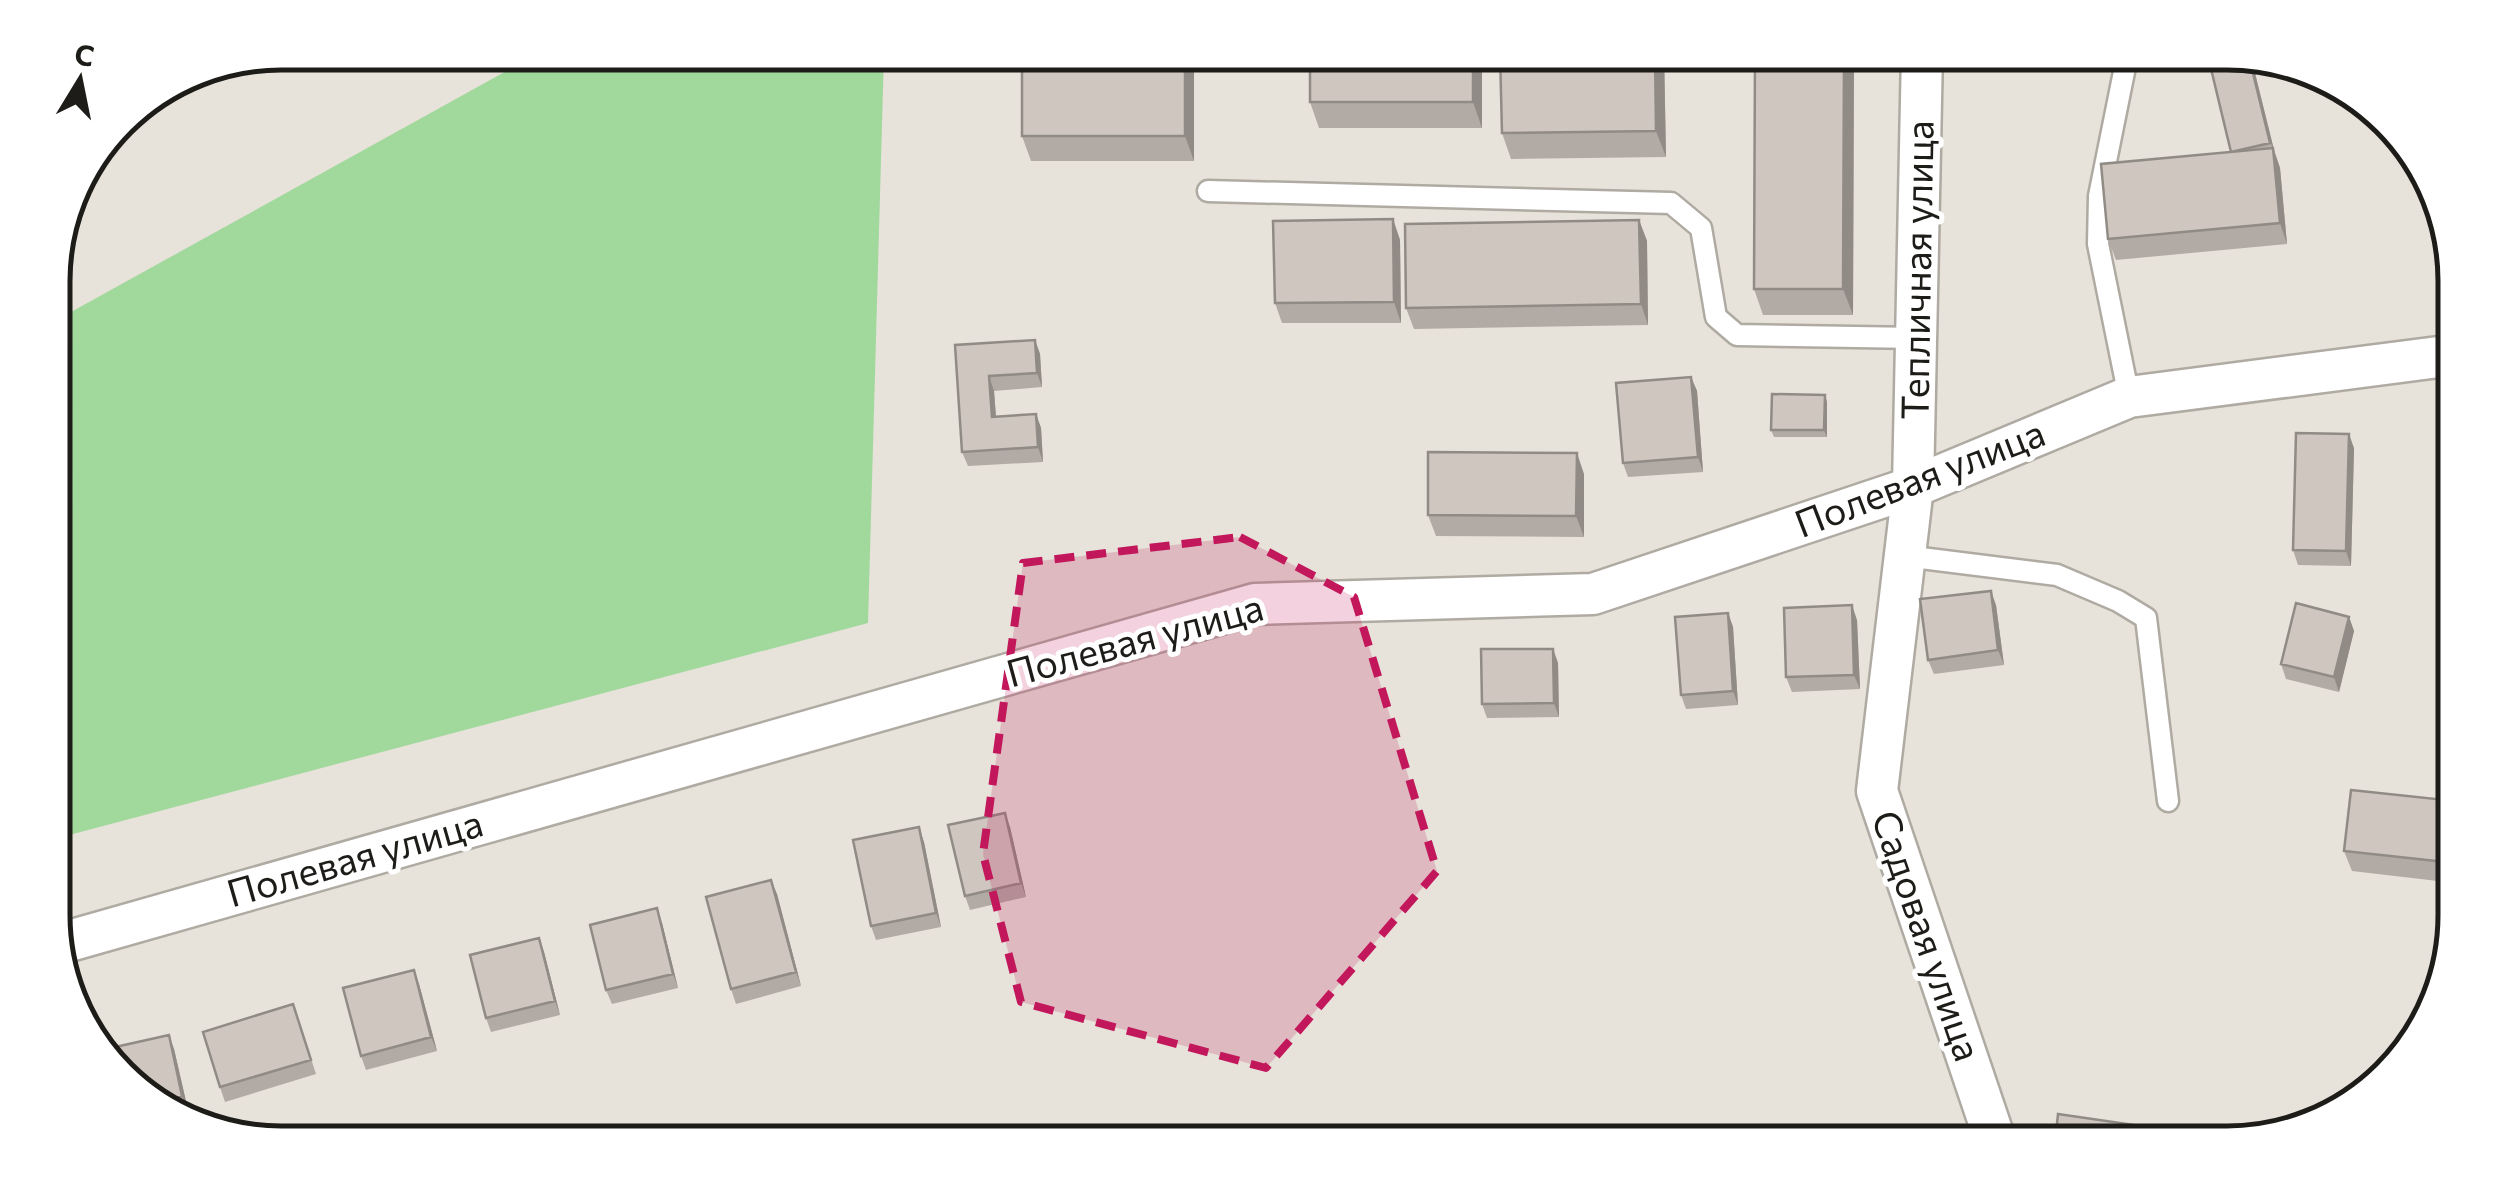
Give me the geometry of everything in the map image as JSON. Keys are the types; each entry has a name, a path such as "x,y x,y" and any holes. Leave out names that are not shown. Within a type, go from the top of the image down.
{"street":[{"name":"Тепличная улица","path":"1913,487 1922,70"},
{"name":"Полевая улица","path":"72,940 1255,604 1594,594 1913,487 2130,397 2438,357"},
{"name":"Садовая улица","path":"1913,487 1877,790 1990,1126"}],"lane":[{"path":"2124,70 2099,196 2098,244 2130,397"},
{"path":"1208,191 1671,203 1701,228 1716,317 1737,335 1918,338"},
{"path":"1905,556 2056,574 2146,618 2168,800"}],"highlighted area":[{"path":"1240,537 1354,597 1437,871 1266,1068 1021,1002 983,854 1023,563"}],"green space":[{"path":"508,70 884,70 868,623 70,835 70,313"}],"building":[{"path":"1022,70 1185,70 1185,136 1022,136"},
{"path":"1310,70 1473,70 1473,102 1310,102"},
{"path":"1500,70 1655,70 1656,131 1502,133"},
{"path":"1755,70 1844,70 1843,289 1754,289"},
{"path":"2211,70 2253,72 2270,143 2231,152"},
{"path":"2273,148 2280,223 2108,239 2101,164"},
{"path":"1393,219 1394,302 1275,303 1273,221"},
{"path":"1639,220 1641,304 1406,308 1405,224"},
{"path":"1035,340 1037,373 989,376 992,417 1036,414 1038,447 962,452 955,345"},
{"path":"1691,377 1698,457 1623,463 1616,383"},
{"path":"1772,394 1825,395 1824,430 1771,430"},
{"path":"2296,433 2349,434 2346,551 2293,550"},
{"path":"1428,452 1577,453 1576,516 1428,515"},
{"path":"1991,591 1998,650 1928,660 1920,599"},
{"path":"2296,603 2349,617 2334,677 2281,664"},
{"path":"1852,605 1854,675 1786,677 1784,608"},
{"path":"1728,613 1733,691 1681,695 1675,617"},
{"path":"1481,649 1553,649 1554,703 1482,704"},
{"path":"2351,790 2438,799 2438,861 2344,851"},
{"path":"1005,813 1021,883 965,896 948,825"},
{"path":"919,827 936,913 871,926 853,840"},
{"path":"771,880 796,972 731,989 706,897"},
{"path":"657,908 673,974 606,990 590,925"},
{"path":"539,938 555,1001 486,1018 470,955"},
{"path":"414,970 431,1037 361,1056 343,988"},
{"path":"293,1004 311,1060 220,1087 203,1032"},
{"path":"169,1035 182,1096 175,1098 153,1082 117,1047"},
{"path":"2058,1114 2141,1126 2057,1126"}]}
